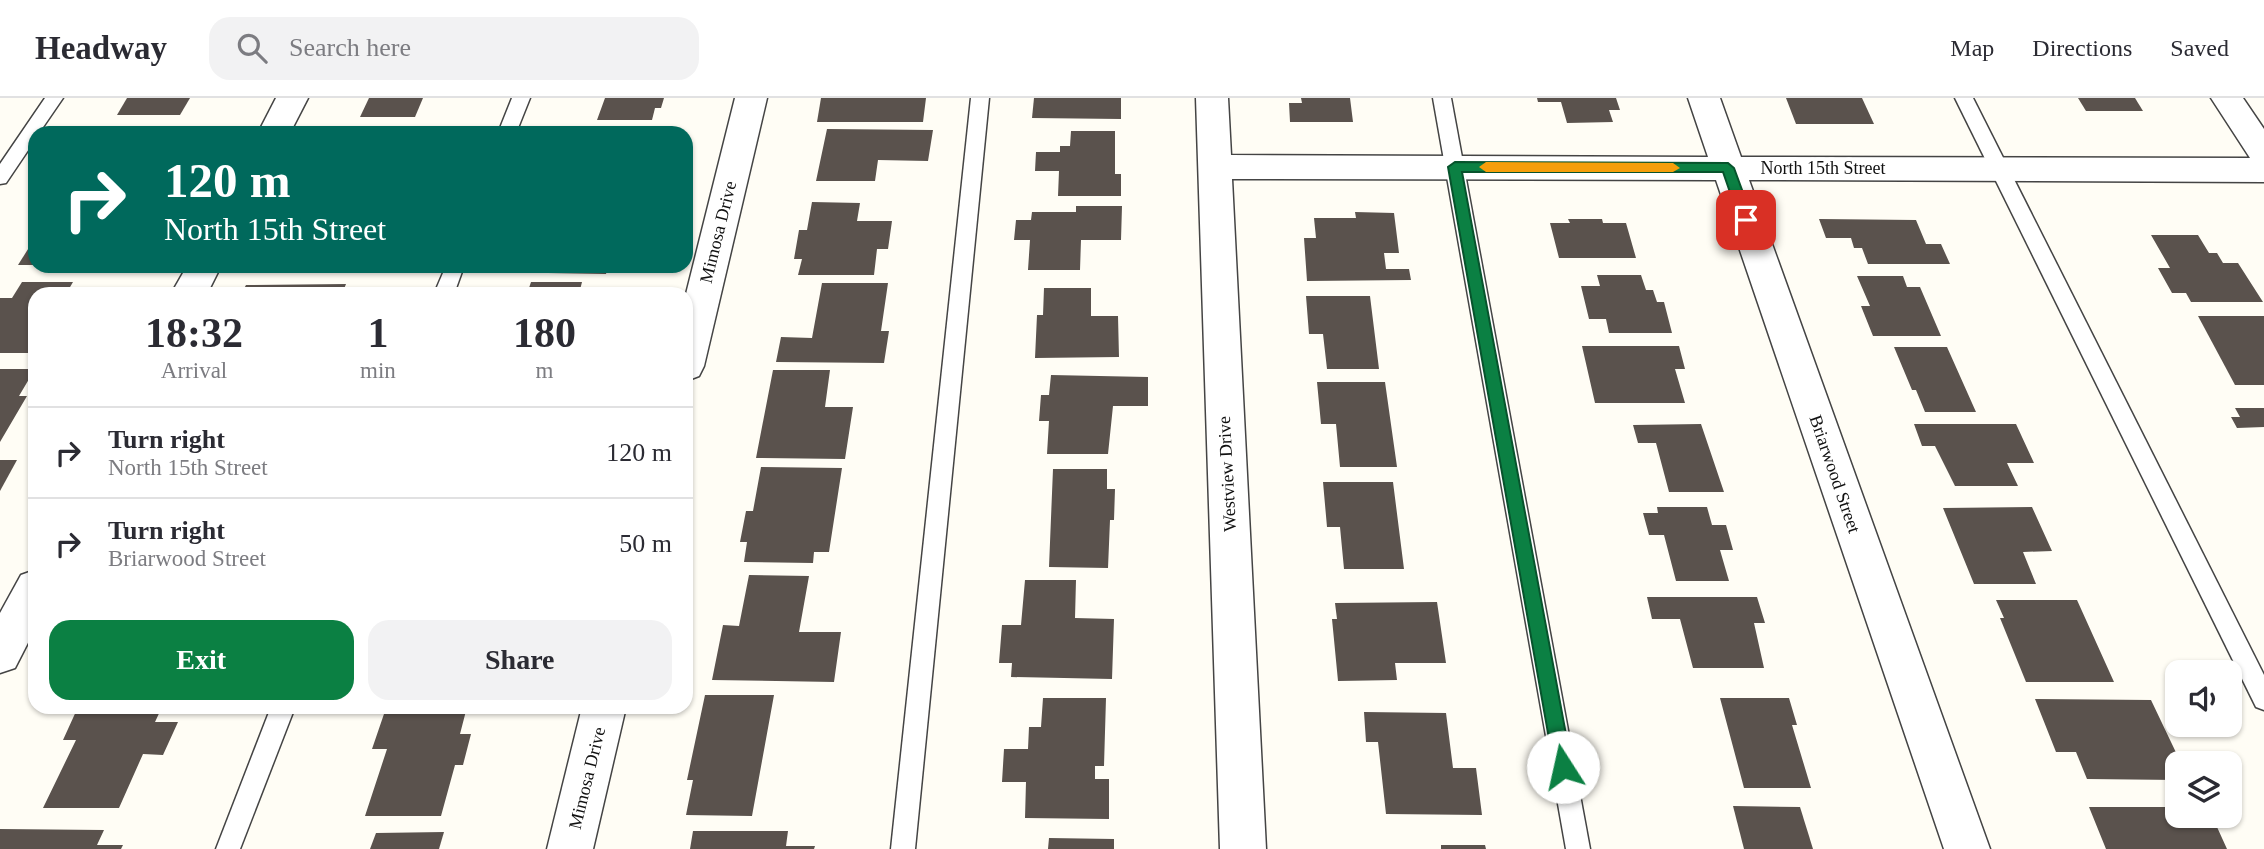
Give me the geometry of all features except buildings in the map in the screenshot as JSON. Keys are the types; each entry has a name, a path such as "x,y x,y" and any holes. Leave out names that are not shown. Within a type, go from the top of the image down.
{"street":[{"path":"278,126 292,98"},
{"name":"Mimosa Drive","path":"693,337 751,98"},
{"name":"Westview Drive","path":"1212,98 1243,849"},
{"name":"Briarwood Street","path":"1704,98 1967,849"},
{"path":"2227,98 2264,154"},
{"name":"North 15th Street","path":"1213,167 2264,170"},
{"path":"0,654 28,601"},
{"name":"Mimosa Drive","path":"570,849 602,714"}],"lane":[{"path":"35,126 54,98"},
{"path":"510,126 520,98"},
{"path":"903,849 980,98"},
{"path":"1442,98 1578,849"},
{"path":"1964,98 2264,699"},
{"path":"0,178 28,137"},
{"path":"228,849 281,714"}],"slow traffic":[{"path":"1486,167 1673,168"}],"route":[{"path":"1563,767 1455,167 1728,168 1746,220"}]}
